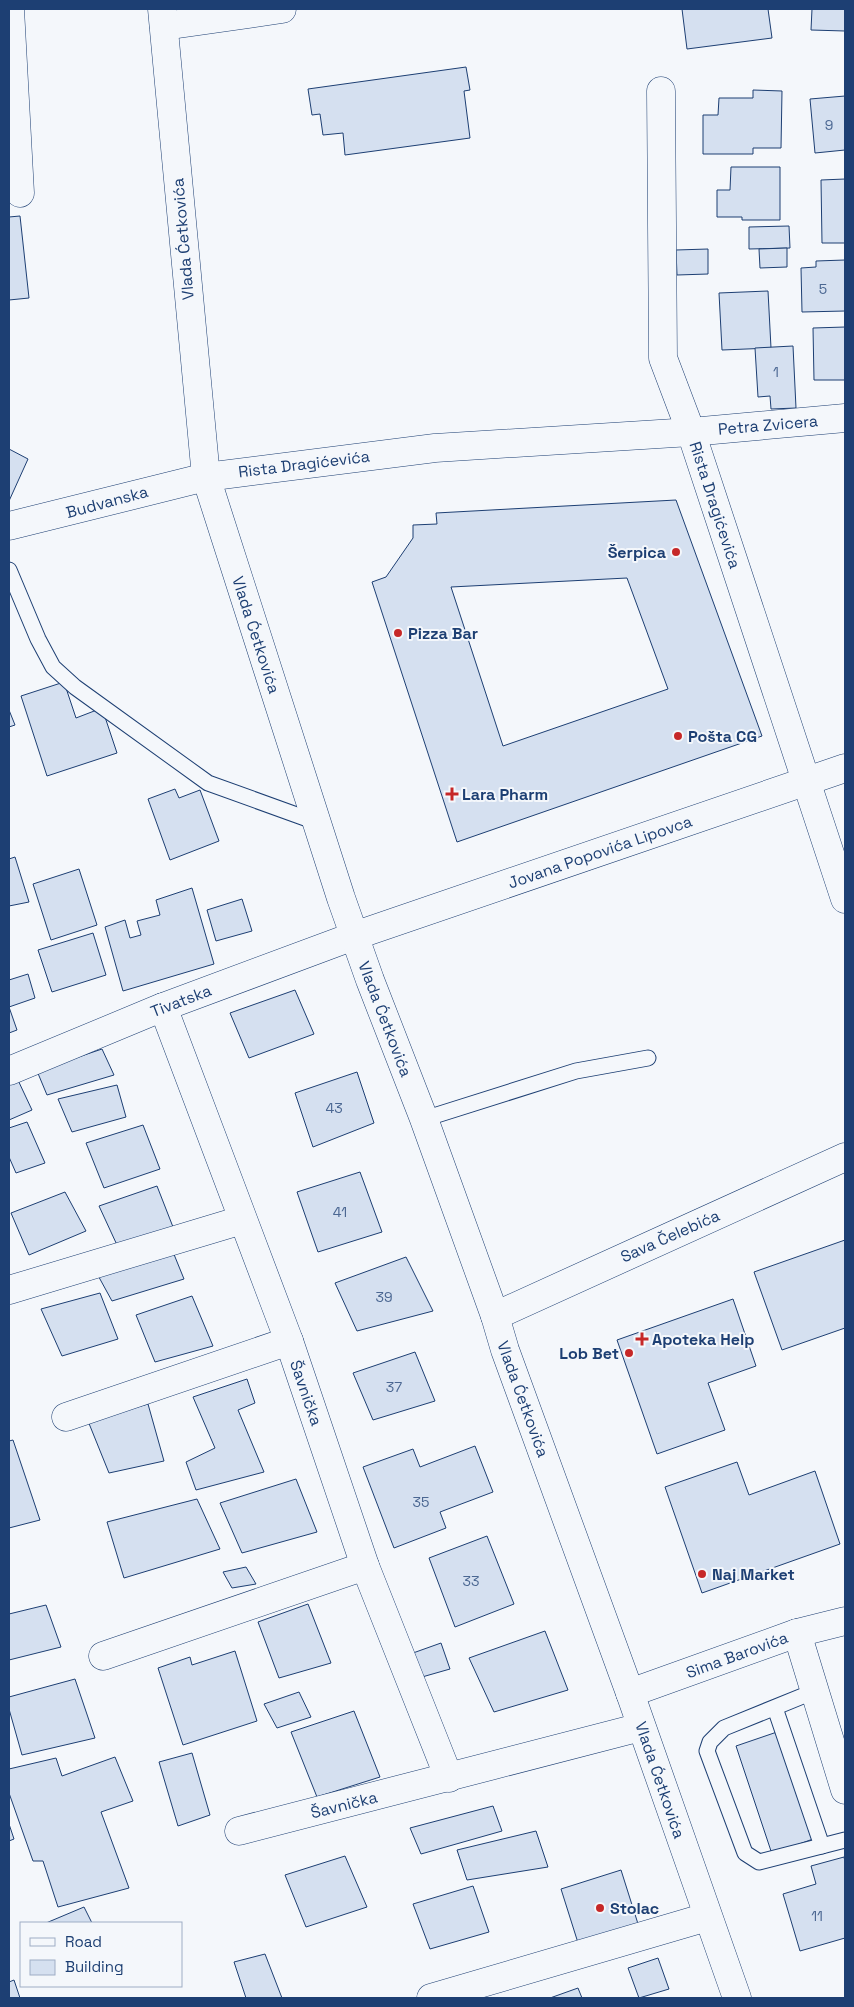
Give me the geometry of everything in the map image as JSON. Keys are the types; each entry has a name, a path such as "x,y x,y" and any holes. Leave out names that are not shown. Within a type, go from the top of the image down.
{"street":[{"path":"10,9 20,193"},
{"path":"163,17 282,9"},
{"name":"Vlada Ćetkovića","path":"163,17 206,477 354,936 424,1119 505,1350 630,1693 737,1998"},
{"path":"661,91 663,358 691,432"},
{"name":"Petra Zvicera","path":"691,432 845,418"},
{"name":"Rista Dragićevića","path":"206,477 435,448 691,432 845,899"},
{"name":"Budvanska","path":"9,526 206,477"},
{"name":"Jovana Popovića Lipovca","path":"354,936 845,768"},
{"name":"Tivatska","path":"9,1071 163,1007 354,936"},
{"name":"Šavnička","path":"163,1007 289,1341 365,1566 449,1778"},
{"name":"Sava Čelebića","path":"494,1316 845,1156"},
{"path":"9,1290 242,1220"},
{"path":"66,1416 289,1341"},
{"path":"103,1656 365,1566"},
{"name":"Sima Barovića","path":"630,1693 797,1633 845,1621"},
{"path":"797,1633 845,1790"},
{"name":"Šavnička","path":"239,1832 642,1727"},
{"path":"431,1998 707,1917"}],"lane":[{"path":"9,570 38,639 53,667 75,687 208,783 316,822"},
{"path":"424,1119 576,1071 648,1058"},
{"path":"815,1691 724,1728 710,1742 707,1751 745,1853 759,1862 845,1840"},
{"path":"774,1708 822,1846"}],"building":[{"path":"682,9 768,9 772,38 687,49"},
{"path":"812,9 845,9 845,31 811,30"},
{"path":"466,67 470,90 464,91 470,138 345,155 343,133 323,135 320,114 312,115 308,89"},
{"path":"753,90 782,91 781,148 753,148 753,154 703,154 703,115 718,115 719,98 753,98"},
{"path":"845,96 845,150 815,153 810,99"},
{"path":"731,167 780,167 780,220 742,220 742,217 717,217 717,190 730,190"},
{"path":"845,179 845,243 822,243 821,180"},
{"path":"20,216 29,298 9,300 9,217"},
{"path":"789,226 790,248 749,249 749,227"},
{"path":"787,248 787,267 760,268 759,249"},
{"path":"708,249 708,274 677,275 676,250"},
{"path":"845,260 845,311 802,312 801,268 816,267 816,261"},
{"path":"768,291 771,348 722,350 719,293"},
{"path":"845,327 845,380 814,380 813,328"},
{"path":"793,346 796,408 771,409 770,396 758,397 755,348"},
{"path":"9,449 28,459 9,501"},
{"path":"676,500 762,736 457,842 372,582 386,577 413,538 413,525 437,524 436,513","holes":["627,578 668,689 503,746 451,587"]},
{"path":"64,682 76,718 102,708 117,753 47,776 21,696"},
{"path":"9,710 15,725 9,727"},
{"path":"175,789 179,798 200,790 219,841 170,860 148,799"},
{"path":"15,857 29,902 9,906 9,859"},
{"path":"79,869 97,925 51,940 33,884"},
{"path":"192,888 214,964 123,991 105,927 125,920 130,938 141,935 137,921 160,915 156,900"},
{"path":"242,899 252,931 216,941 207,910"},
{"path":"93,933 106,975 52,992 38,950"},
{"path":"28,974 35,998 9,1007 9,980"},
{"path":"295,990 314,1034 249,1058 230,1013"},
{"path":"9,1007 17,1030 9,1033"},
{"path":"102,1049 114,1075 47,1095 37,1071"},
{"path":"357,1072 374,1123 313,1147 295,1093"},
{"path":"17,1078 32,1110 9,1120 9,1081"},
{"path":"117,1085 126,1117 72,1132 58,1099"},
{"path":"27,1122 45,1163 16,1173 9,1157 9,1128"},
{"path":"143,1125 160,1169 104,1188 86,1143"},
{"path":"360,1172 382,1232 318,1252 297,1192"},
{"path":"157,1186 173,1227 117,1245 99,1206"},
{"path":"65,1192 86,1231 29,1255 11,1213"},
{"path":"845,1240 845,1328 782,1350 754,1272"},
{"path":"171,1247 184,1279 112,1301 95,1270"},
{"path":"406,1257 433,1311 357,1331 335,1283"},
{"path":"100,1293 118,1339 62,1356 41,1309"},
{"path":"192,1296 213,1346 155,1362 136,1315"},
{"path":"733,1299 756,1366 708,1383 725,1430 657,1454 617,1340"},
{"path":"415,1352 435,1401 373,1420 353,1373"},
{"path":"247,1379 255,1403 238,1410 264,1472 196,1490 186,1462 215,1448 193,1397"},
{"path":"148,1404 164,1461 109,1473 88,1421"},
{"path":"13,1440 40,1520 9,1528 9,1441"},
{"path":"475,1446 493,1492 440,1512 446,1528 394,1548 363,1467 413,1449 420,1467"},
{"path":"737,1462 749,1495 815,1471 840,1544 702,1593 665,1487"},
{"path":"296,1479 317,1532 242,1553 220,1503"},
{"path":"197,1499 220,1549 124,1578 107,1522"},
{"path":"487,1536 514,1604 455,1627 429,1558"},
{"path":"246,1567 256,1584 232,1588 223,1572"},
{"path":"308,1604 331,1663 279,1678 258,1622"},
{"path":"46,1605 61,1647 9,1660 9,1614"},
{"path":"545,1631 568,1690 494,1712 469,1658"},
{"path":"441,1643 450,1669 422,1677 413,1653"},
{"path":"235,1651 257,1721 183,1745 158,1668 190,1657 192,1665"},
{"path":"75,1679 95,1738 22,1755 9,1709 9,1697"},
{"path":"299,1692 311,1717 277,1728 264,1704"},
{"path":"354,1711 380,1777 317,1797 291,1732"},
{"path":"777,1732 813,1839 772,1854 736,1746"},
{"path":"192,1753 210,1815 178,1826 159,1762"},
{"path":"115,1757 133,1801 101,1812 129,1888 58,1907 43,1861 33,1861 9,1793 9,1769 56,1758 62,1776"},
{"path":"493,1806 502,1831 421,1854 410,1828"},
{"path":"9,1824 14,1839 9,1841"},
{"path":"536,1831 548,1867 467,1880 457,1850"},
{"path":"345,1856 367,1907 306,1927 285,1875"},
{"path":"844,1857 845,1938 800,1951 783,1894 816,1884 811,1866"},
{"name":"Stolac","path":"621,1870 639,1927 579,1946 561,1889"},
{"path":"473,1886 489,1932 430,1949 413,1904"},
{"path":"84,1907 92,1922 48,1922"},
{"path":"265,1954 282,1998 246,1998 234,1962"},
{"path":"658,1958 669,1989 639,1998 628,1968"},
{"path":"14,1980 20,1998 9,1998 9,1982"},
{"path":"578,1988 582,1998 550,1998"}],"place":[{"name":"Šerpica","path":"676,552"},
{"name":"Pizza Bar","path":"398,633"},
{"name":"Pošta CG","path":"678,736"},
{"name":"Lara Pharm","path":"452,794"},
{"name":"Apoteka Help","path":"642,1339"},
{"name":"Lob Bet","path":"629,1353"},
{"name":"Naj Market","path":"702,1574"},
{"name":"Stolac","path":"600,1908"}]}
